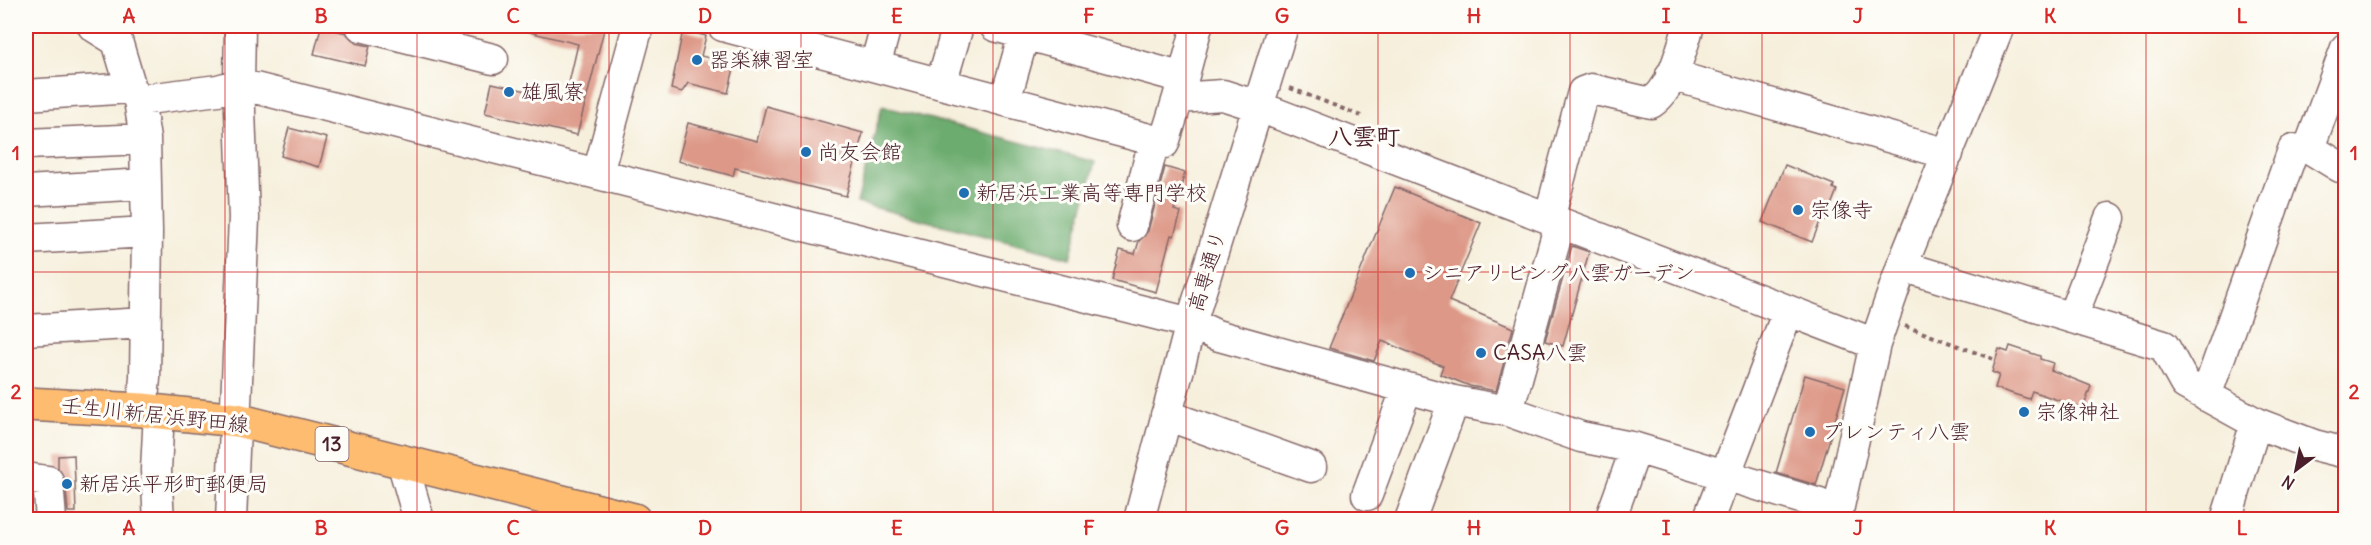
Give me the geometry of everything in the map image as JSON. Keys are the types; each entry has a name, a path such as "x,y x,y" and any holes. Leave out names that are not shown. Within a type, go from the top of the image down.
{"main road":[{"name":"壬生川新居浜野田線","path":"26,404 151,411 237,420 634,519"}],"street":[{"path":"93,26 117,41 135,94 144,139 147,232 145,323 159,519"},
{"path":"231,519 244,218 239,84 240,26"},
{"path":"361,26 493,59"},
{"path":"598,173 638,26"},
{"path":"723,26 757,30 875,66 1164,143 1197,26"},
{"path":"875,66 885,26"},
{"path":"941,84 958,26"},
{"path":"994,26 1024,34 1181,88 1223,95 1257,106 1788,311 1879,331"},
{"name":"高専通り","path":"1139,519 1191,323 1283,26"},
{"path":"1508,411 1555,221 1583,92 1591,89 1651,103 1659,98 1671,75 1689,26"},
{"path":"1835,519 1879,331 1902,266 1999,26"},
{"path":"1005,101 1024,34"},
{"path":"2340,167 2309,148 2346,48"},
{"path":"1671,75 1948,154"},
{"path":"26,95 135,94 218,90 239,84 1191,323 1216,335 1454,401 1508,411 1581,437 1636,448 1820,504 1835,519"},
{"path":"26,144 144,139"},
{"path":"1132,226 1154,141"},
{"path":"2206,396 2293,150"},
{"path":"26,191 146,184"},
{"path":"2072,318 2110,218"},
{"path":"26,239 147,232"},
{"path":"1902,266 2164,346 2185,384 2256,423 2314,445 2346,453"},
{"path":"1708,519 1788,311"},
{"path":"26,330 145,323"},
{"path":"1367,495 1407,388"},
{"path":"1410,519 1454,401"},
{"path":"1166,416 1311,467"},
{"path":"2226,519 2256,423"},
{"path":"1610,519 1636,448"},
{"path":"402,461 419,519"},
{"path":"26,478 48,481 51,519"}],"path":[{"path":"1879,331 1993,359"}],"green space":[{"path":"882,106 1095,162 1070,258 857,203"}],"building":[{"name":"雄風寮","path":"529,26 605,26 577,135 485,113 492,83 565,100 578,44 529,32"},
{"path":"321,27 346,33 356,43 370,46 365,66 314,54"},
{"name":"器楽練習室","path":"683,30 706,36 701,56 735,64 728,93 688,83 682,92 671,89"},
{"name":"尚友会館","path":"766,106 863,133 846,196 735,168 733,176 678,161 688,123 757,141"},
{"path":"289,128 327,138 319,167 281,156"},
{"name":"宗像寺","path":"1785,165 1834,185 1833,188 1837,190 1825,221 1821,219 1812,242 1762,222"},
{"path":"1165,167 1185,173 1174,210 1181,212 1174,236 1171,235 1156,292 1112,280 1120,250 1135,254 1139,241 1148,231"},
{"name":"シニアリビング八雲ガーデン","path":"1395,187 1481,223 1449,301 1513,328 1496,391 1470,386 1440,374 1443,366 1382,341 1374,361 1329,348"},
{"path":"1572,246 1589,252 1563,346 1545,341"},
{"path":"2010,346 2040,356 2040,359 2053,363 2051,370 2091,386 2083,409 2032,391 2029,399 1995,388 1999,375 1992,372 1999,349 2008,352"},
{"name":"プレンティ八雲","path":"1805,375 1845,387 1816,485 1776,473"},
{"path":"74,455 76,512 68,512 65,480 58,468 58,456"}],"place":[{"name":"器楽練習室","path":"697,60"},
{"name":"雄風寮","path":"509,92"},
{"name":"尚友会館","path":"806,152"},
{"name":"新居浜工業高等専門学校","path":"964,193"},
{"name":"宗像寺","path":"1798,210"},
{"name":"シニアリビング八雲ガーデン","path":"1410,273"},
{"name":"CASA八雲","path":"1481,353"},
{"name":"宗像神社","path":"2024,412"},
{"name":"プレンティ八雲","path":"1810,432"},
{"name":"新居浜平形町郵便局","path":"67,484"}],"district":[{"name":"八雲町","path":"1364,137"}]}
